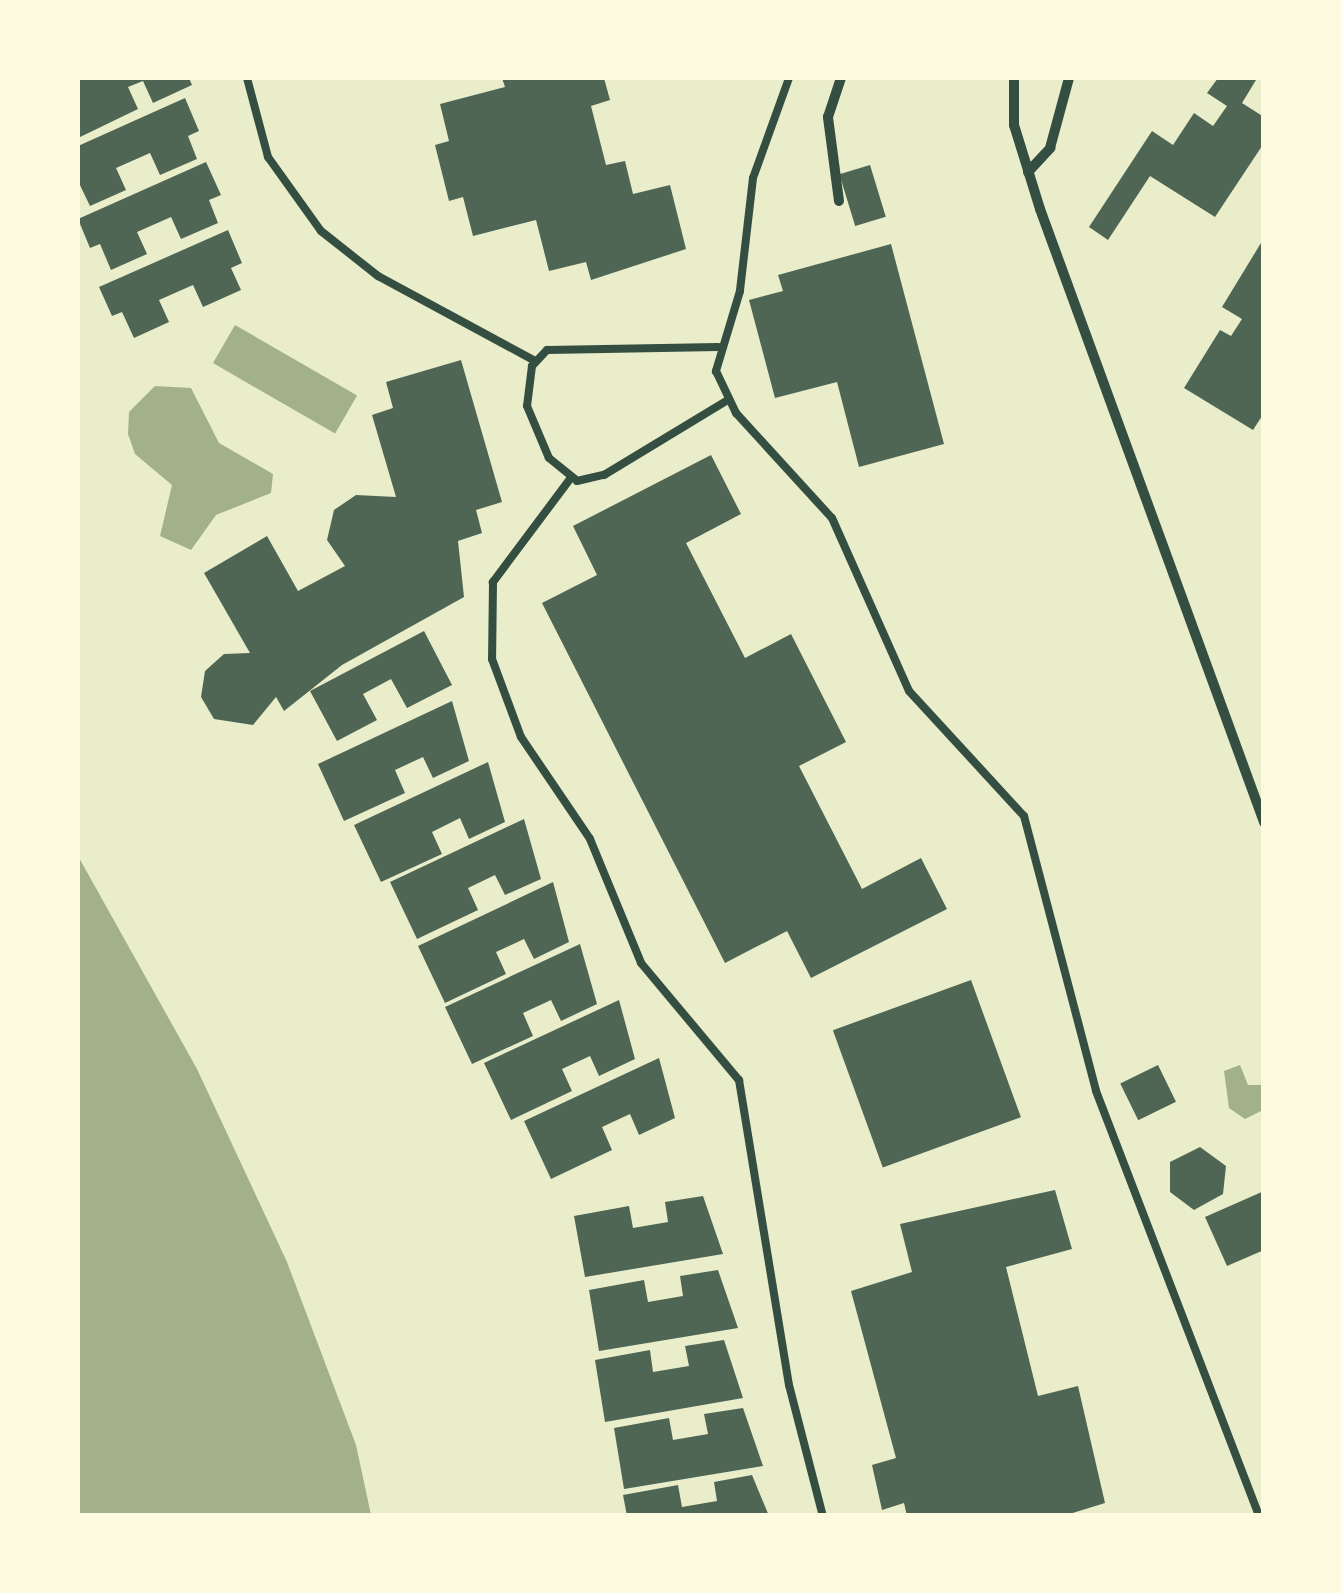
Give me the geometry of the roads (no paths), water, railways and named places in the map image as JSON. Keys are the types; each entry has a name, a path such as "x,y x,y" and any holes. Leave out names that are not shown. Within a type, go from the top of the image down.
{"street":[{"path":"838,201 828,117 841,78"},
{"path":"1014,78 1028,172 1264,822"},
{"path":"1028,172 1050,148 1069,78"}],"lane":[{"path":"248,78 268,157 321,231 378,276 535,360"},
{"path":"789,78 753,178 740,291 718,347 728,400 832,518 909,691 1024,816 1096,1091 1259,1516"},
{"path":"535,360 566,347 718,347"},
{"path":"535,360 531,423 570,479"},
{"path":"728,400 604,476 570,479 493,582 492,659 522,737 590,839 641,964 739,1080 789,1385 823,1516"}]}
